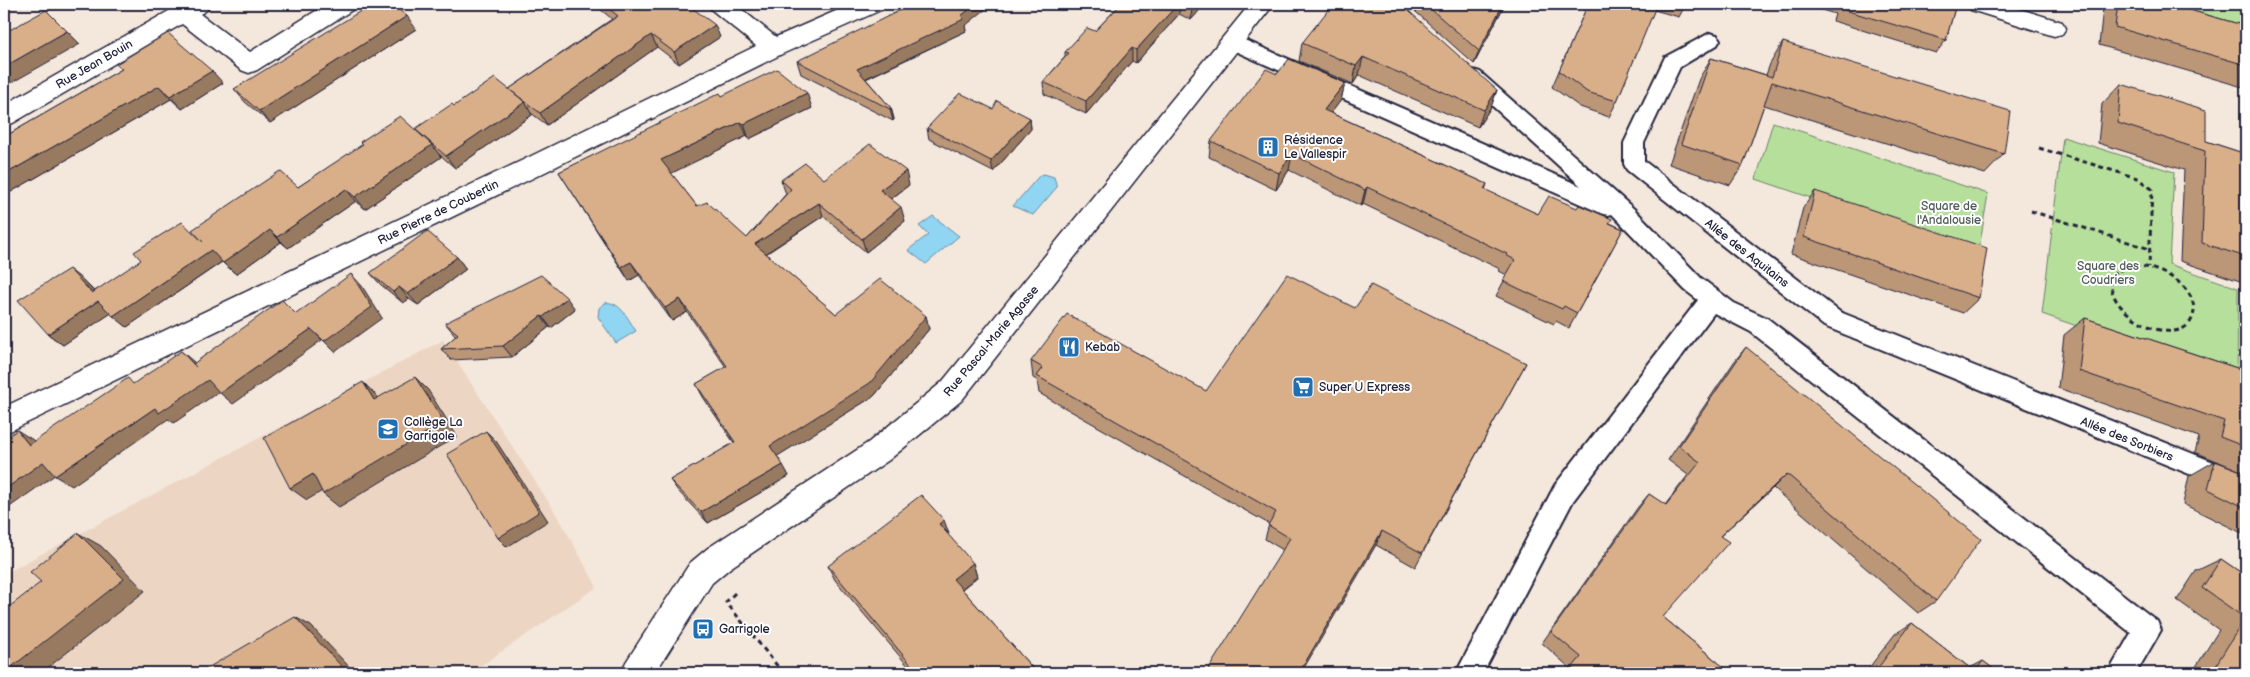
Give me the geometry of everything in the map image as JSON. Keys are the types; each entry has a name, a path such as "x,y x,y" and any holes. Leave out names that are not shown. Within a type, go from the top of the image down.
{"street":[{"name":"Rue Jean Bouin","path":"4,116 192,8 249,64 344,4"},
{"path":"720,4 774,48"},
{"name":"Rue Pierre de Coubertin","path":"4,421 532,167 774,48 873,4"},
{"name":"Rue Pascal-Marie Agasse","path":"637,673 701,573 719,558 879,451 952,392 1263,4"},
{"path":"1980,4 2054,28"}],"lane":[{"name":"Allée des Aquitains","path":"1710,40 1672,62 1634,143 1634,164 1832,319 2008,391"},
{"path":"1232,42 1627,215"},
{"path":"1458,63 1627,215 1693,284 1726,310 1759,325 2148,630 2121,673"},
{"path":"1468,673 1564,493 1712,298"},
{"name":"Allée des Sorbiers","path":"2008,391 2246,486"}],"path":[{"path":"2039,148 2138,178 2152,189 2149,267"},
{"path":"2032,211 2150,249"},
{"path":"2134,265 2149,267 2164,272 2177,281 2187,291 2194,303 2196,314 2192,322 2183,328 2170,331 2141,324 2127,315 2116,304 2111,293 2110,282 2114,273 2122,267 2134,265"},
{"path":"719,558 745,582 726,602 783,673"}],"shaded area":[{"name":"Collège La Garrigole","path":"443,340 559,518 597,587 470,673 4,673 4,574"}],"green space":[{"path":"2111,4 2246,4 2246,44"},
{"name":"Square de l'Andalousie","path":"1773,122 1988,194 1978,255 1756,179"},
{"name":"Square des Coudriers","path":"2063,137 2174,172 2169,264 2238,288 2237,381 2042,314"}],"water":[{"path":"1044,174 1054,177 1057,187 1033,215 1013,206 1040,175"},
{"path":"933,216 959,236 926,264 908,250 928,235 919,226"},
{"path":"605,303 610,303 620,308 636,331 616,343 598,317 599,308"}],"building":[{"path":"372,4 391,4 407,16 259,111 234,89"},
{"path":"603,4 687,4 715,25 674,52 651,35 540,113 509,89 618,16"},
{"path":"913,4 976,4 961,16 964,19 857,69 890,109 797,61"},
{"path":"1121,4 1178,4 1136,50 1132,48 1086,101 1043,82 1069,53 1065,52 1087,28 1095,31"},
{"path":"1333,4 1401,4 1497,90 1484,110 1363,57 1356,66 1302,43"},
{"path":"1425,4 1503,4 1479,51"},
{"path":"1588,4 1657,4 1617,101 1587,92 1559,71"},
{"path":"1843,4 1956,4 1946,40 1841,9"},
{"path":"2118,4 2168,4 2246,26 2246,65 2115,27"},
{"path":"46,10 67,31 4,67 4,33"},
{"path":"168,33 212,71 170,96 159,86 4,175 4,137 122,69 116,64"},
{"path":"1783,42 2010,111 2004,154 1772,82 1743,165 1681,144 1711,58 1772,77"},
{"path":"1289,59 1345,83 1324,110 1487,184 1484,189 1538,214 1549,196 1577,208 1579,205 1612,219 1609,223 1623,229 1577,313 1564,306 1562,309 1503,281 1515,260 1507,254 1367,187 1365,190 1292,154 1279,173 1211,141 1266,69 1277,74"},
{"path":"777,69 807,93 744,124 741,122 661,160 697,206 707,202 747,238 791,189 781,180 805,163 824,179 870,144 906,171 880,190 901,207 862,239 819,203 755,244 836,314 880,279 926,316 870,383 770,446 783,465 701,512 670,480 735,442 696,384 727,366 680,299 665,308 631,262 621,267 559,172 720,93 722,96"},
{"path":"495,78 525,102 446,156 415,129 452,104 454,106"},
{"path":"2121,84 2206,110 2206,141 2246,154 2246,257 2202,243 2205,151 2118,123"},
{"path":"960,93 993,109 997,101 1030,118 991,161 927,128"},
{"path":"400,116 432,145 355,197 346,189 277,237 270,230 223,263 211,250 113,316 98,301 48,334 18,300 69,269 92,293 141,260 134,252 182,222 203,242 192,230 280,171 298,187 363,144 360,142"},
{"path":"1815,191 1987,248 1979,298 1804,237"},
{"path":"427,231 457,257 408,294 399,287 393,292 370,273"},
{"path":"351,274 372,307 324,341 311,329 220,393 208,380 159,413 155,408 55,476 43,462 4,490 4,439 17,430 29,445 128,378 133,384 181,351 193,364 282,300 296,314"},
{"path":"1287,274 1355,308 1371,285 1526,363 1422,553 1382,531 1299,673 1206,673 1290,538 1268,525 1276,512 1037,376 1043,368 1031,361 1067,314 1206,391"},
{"path":"541,275 567,298 543,317 541,316 503,346 441,349 458,334 445,323"},
{"path":"2085,318 2246,371 2246,447 2220,437 2224,421 2079,371"},
{"path":"1746,347 1981,539 1936,601 1787,474 1720,536 1729,542 1663,617 1731,673 1578,673 1572,668 1581,657 1551,632 1649,494 1666,505 1700,462 1679,446"},
{"path":"415,377 444,422 323,494 313,474 290,488 264,438 363,382 374,400"},
{"path":"486,431 539,512 498,538 447,454"},
{"path":"2215,461 2246,473 2246,508 2208,489"},
{"path":"921,495 944,520 939,524 973,563 953,579 1037,673 918,673 828,566"},
{"path":"78,533 124,579 4,673 4,611 41,582 30,572"},
{"path":"2221,559 2246,576 2246,673 2211,673 2245,618 2202,588"},
{"path":"295,617 347,672 199,673"},
{"path":"1912,623 1975,672 1983,661 1999,673 1874,673"}],"place":[{"name":"Résidence Le Vallespir","path":"1268,147"},
{"name":"Kebab","path":"1069,347"},
{"name":"Super U Express","path":"1303,387"},
{"name":"Collège La Garrigole","path":"388,429"},
{"name":"Garrigole","path":"703,629"}]}
